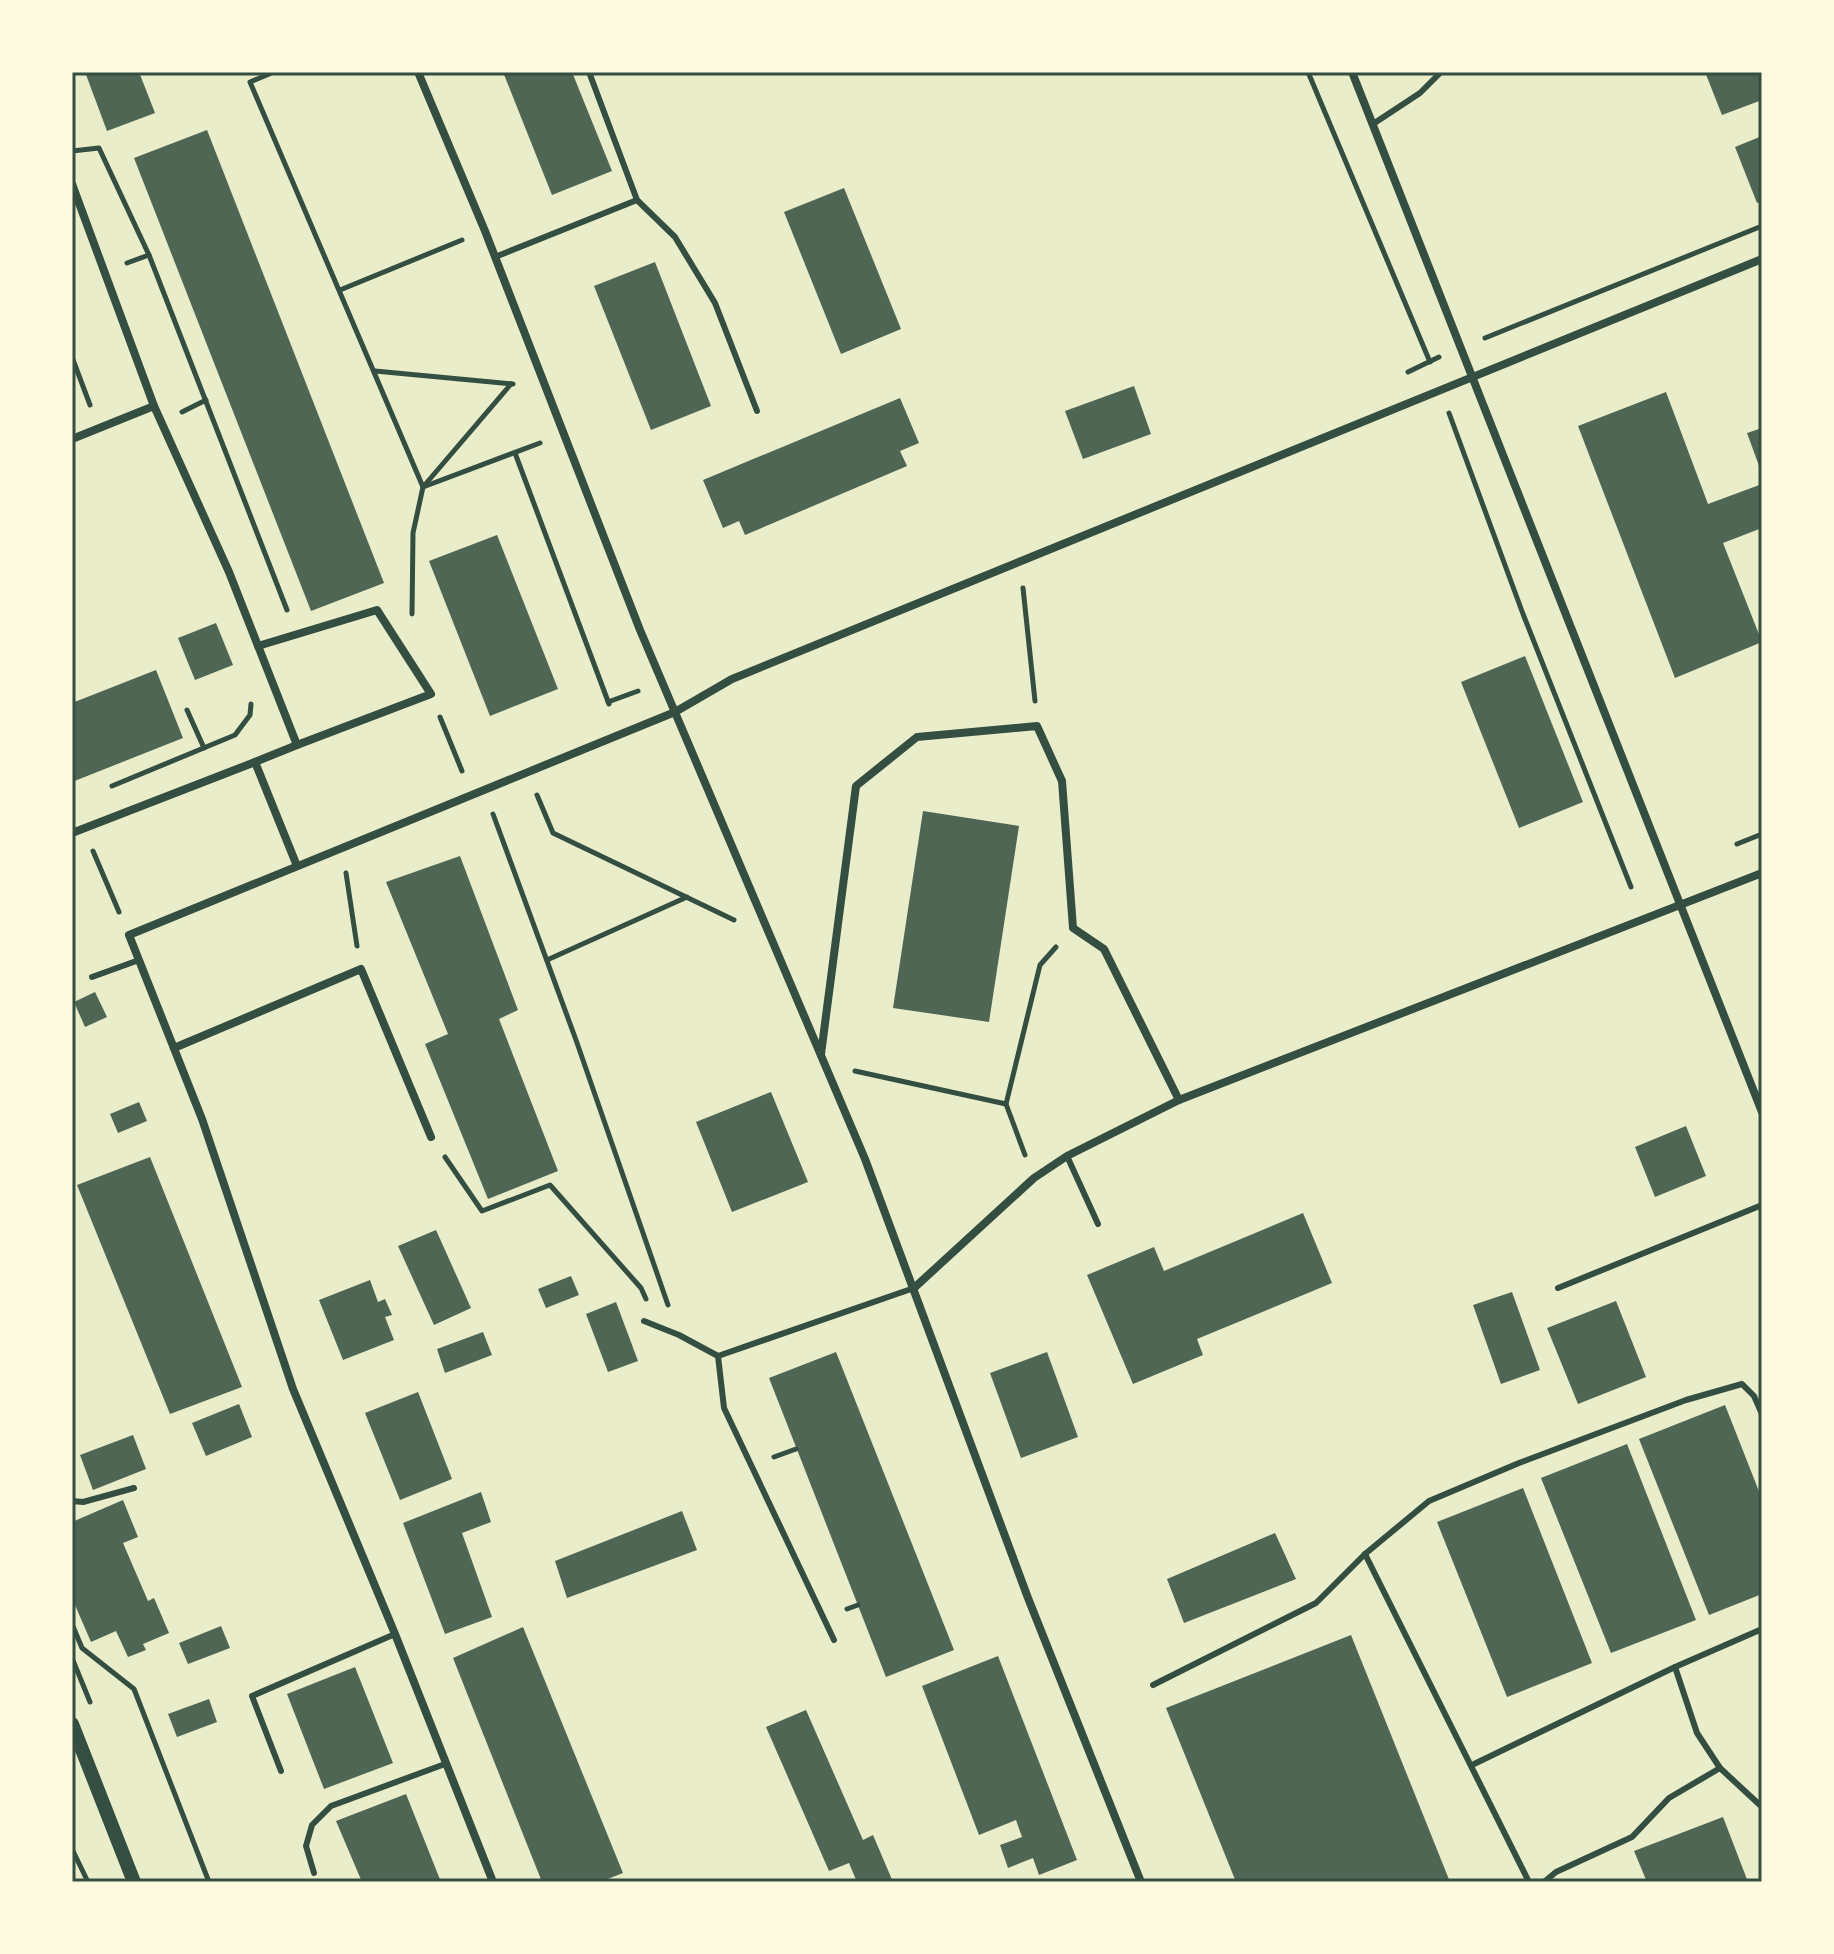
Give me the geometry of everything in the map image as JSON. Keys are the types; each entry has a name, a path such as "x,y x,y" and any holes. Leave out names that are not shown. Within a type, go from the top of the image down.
{"street":[{"path":"418,72 485,231 640,630 865,1159 1028,1598 1141,1882"},
{"path":"1352,72 1762,1112"},
{"path":"72,184 154,406 229,572 297,745"},
{"path":"493,1882 395,1634 293,1389 202,1119 129,935 675,712 732,679 1762,259"},
{"path":"72,439 154,406"},
{"path":"72,833 431,694 377,610 258,646"},
{"path":"820,1055 856,786 917,737 1037,726 1062,781 1073,928 1104,949 1179,1100"},
{"path":"255,762 297,866"},
{"path":"914,1288 1034,1178 1067,1156 1179,1100 1762,873"},
{"path":"174,1048 361,969 431,1137"},
{"path":"72,1724 134,1882"}],"lane":[{"path":"589,72 637,200 675,237 715,303 757,411"},
{"path":"1373,124 1420,93 1441,72"},
{"path":"495,257 637,200"},
{"path":"92,977 139,960"},
{"path":"1067,1156 1098,1224"},
{"path":"1558,1288 1762,1205"},
{"path":"644,1321 718,1356 914,1288"},
{"path":"718,1356 724,1408 834,1640"},
{"path":"1153,1685 1316,1603 1365,1554 1429,1501 1519,1463 1686,1400 1742,1384 1754,1396 1762,1414"},
{"path":"72,1501 83,1502 134,1488"},
{"path":"1365,1554 1529,1882"},
{"path":"1472,1765 1675,1667 1762,1629"},
{"path":"281,1771 252,1696 395,1634"},
{"path":"1675,1667 1697,1733 1720,1768 1762,1807"},
{"path":"314,1873 306,1846 312,1825 331,1806 445,1764"},
{"path":"1544,1882 1556,1872 1632,1837 1669,1798 1720,1768"}],"path":[{"path":"274,72 250,82 423,487"},
{"path":"1308,72 1440,389 1523,614 1631,887"},
{"path":"72,151 99,148 149,255 296,633"},
{"path":"340,290 485,231"},
{"path":"72,357 99,427"},
{"path":"375,371 511,384 423,487 413,533 412,617 389,629"},
{"path":"423,487 563,434"},
{"path":"515,453 620,735"},
{"path":"1021,560 1037,726"},
{"path":"101,791 235,735 250,715 252,694"},
{"path":"431,694 472,795"},
{"path":"187,710 204,748"},
{"path":"527,772 553,833 770,937"},
{"path":"484,790 679,1335"},
{"path":"83,829 129,935"},
{"path":"1737,844 1762,834"},
{"path":"342,848 361,969"},
{"path":"547,960 687,897"},
{"path":"1034,1178 1006,1104 1040,965 1073,928"},
{"path":"820,1055 859,1073 1006,1104"},
{"path":"431,1137 482,1211 550,1185 641,1288 658,1327"},
{"path":"72,1624 82,1648 134,1689 209,1882"},
{"path":"72,1849 88,1882"}],"building":[{"path":"85,72 139,72 155,113 107,131"},
{"path":"503,72 572,72 612,171 552,195"},
{"path":"1705,72 1762,72 1762,100 1722,115"},
{"path":"207,130 384,583 311,611 134,158"},
{"path":"1762,136 1762,201 1757,203 1735,147"},
{"path":"844,188 901,329 841,354 784,212"},
{"path":"655,262 711,406 651,430 594,286"},
{"path":"1134,386 1151,434 1083,459 1065,411"},
{"path":"1666,392 1708,504 1762,484 1762,528 1723,543 1762,642 1675,678 1578,426"},
{"path":"900,398 919,443 900,451 907,466 745,535 739,521 723,528 703,480"},
{"path":"1762,428 1762,474 1747,433"},
{"path":"497,535 558,689 490,716 429,561"},
{"path":"216,623 233,665 195,680 178,638"},
{"path":"1525,656 1583,802 1519,828 1461,682"},
{"path":"156,670 183,738 72,782 72,703"},
{"path":"923,811 1019,826 989,1022 893,1008"},
{"path":"460,856 518,1010 499,1019 558,1171 488,1199 425,1044 448,1034 386,882"},
{"path":"95,992 107,1017 85,1027 74,1002"},
{"path":"771,1092 808,1182 732,1212 696,1122"},
{"path":"139,1102 147,1121 118,1133 110,1114"},
{"path":"1686,1126 1706,1176 1655,1197 1635,1147"},
{"path":"150,1157 242,1387 170,1414 77,1185"},
{"path":"1303,1213 1332,1283 1197,1339 1203,1355 1133,1384 1087,1275 1154,1247 1164,1271"},
{"path":"436,1230 471,1308 434,1325 398,1246"},
{"path":"571,1276 579,1295 546,1308 538,1289"},
{"path":"370,1280 378,1302 385,1299 392,1315 385,1317 394,1340 343,1360 319,1300"},
{"path":"1512,1292 1540,1370 1501,1384 1473,1305"},
{"path":"1616,1301 1646,1377 1578,1404 1547,1328"},
{"path":"616,1302 638,1361 608,1372 586,1314"},
{"path":"483,1332 492,1355 445,1373 437,1349"},
{"path":"836,1352 954,1650 886,1677 769,1378"},
{"path":"1047,1352 1078,1437 1021,1458 990,1373"},
{"path":"418,1392 452,1479 400,1500 365,1413"},
{"path":"239,1404 252,1437 206,1456 192,1423"},
{"path":"1725,1405 1762,1499 1762,1594 1709,1615 1639,1439"},
{"path":"133,1435 146,1469 93,1490 80,1455"},
{"path":"1627,1444 1696,1620 1611,1653 1541,1478"},
{"path":"1523,1488 1592,1663 1507,1697 1437,1522"},
{"path":"481,1492 491,1522 462,1533 492,1617 445,1634 403,1523"},
{"path":"123,1500 138,1537 123,1543 148,1601 154,1598 169,1633 143,1644 146,1650 128,1657 116,1631 91,1642 72,1598 72,1584 75,1583 72,1578 72,1522"},
{"path":"682,1511 697,1550 567,1598 555,1561"},
{"path":"1275,1533 1296,1579 1184,1623 1167,1579"},
{"path":"221,1626 230,1648 188,1664 179,1643"},
{"path":"523,1627 623,1873 600,1882 542,1882 453,1658"},
{"path":"1351,1635 1450,1882 1236,1882 1166,1708"},
{"path":"998,1656 1077,1860 1039,1875 1033,1858 1008,1868 1000,1845 1022,1837 1016,1820 979,1835 922,1686"},
{"path":"355,1667 393,1763 324,1789 287,1694"},
{"path":"209,1699 217,1722 177,1737 168,1714"},
{"path":"806,1710 863,1840 873,1835 893,1882 857,1882 849,1863 829,1871 766,1727"},
{"path":"406,1794 441,1882 362,1882 336,1821"},
{"path":"1723,1817 1748,1882 1647,1882 1634,1851"}]}
